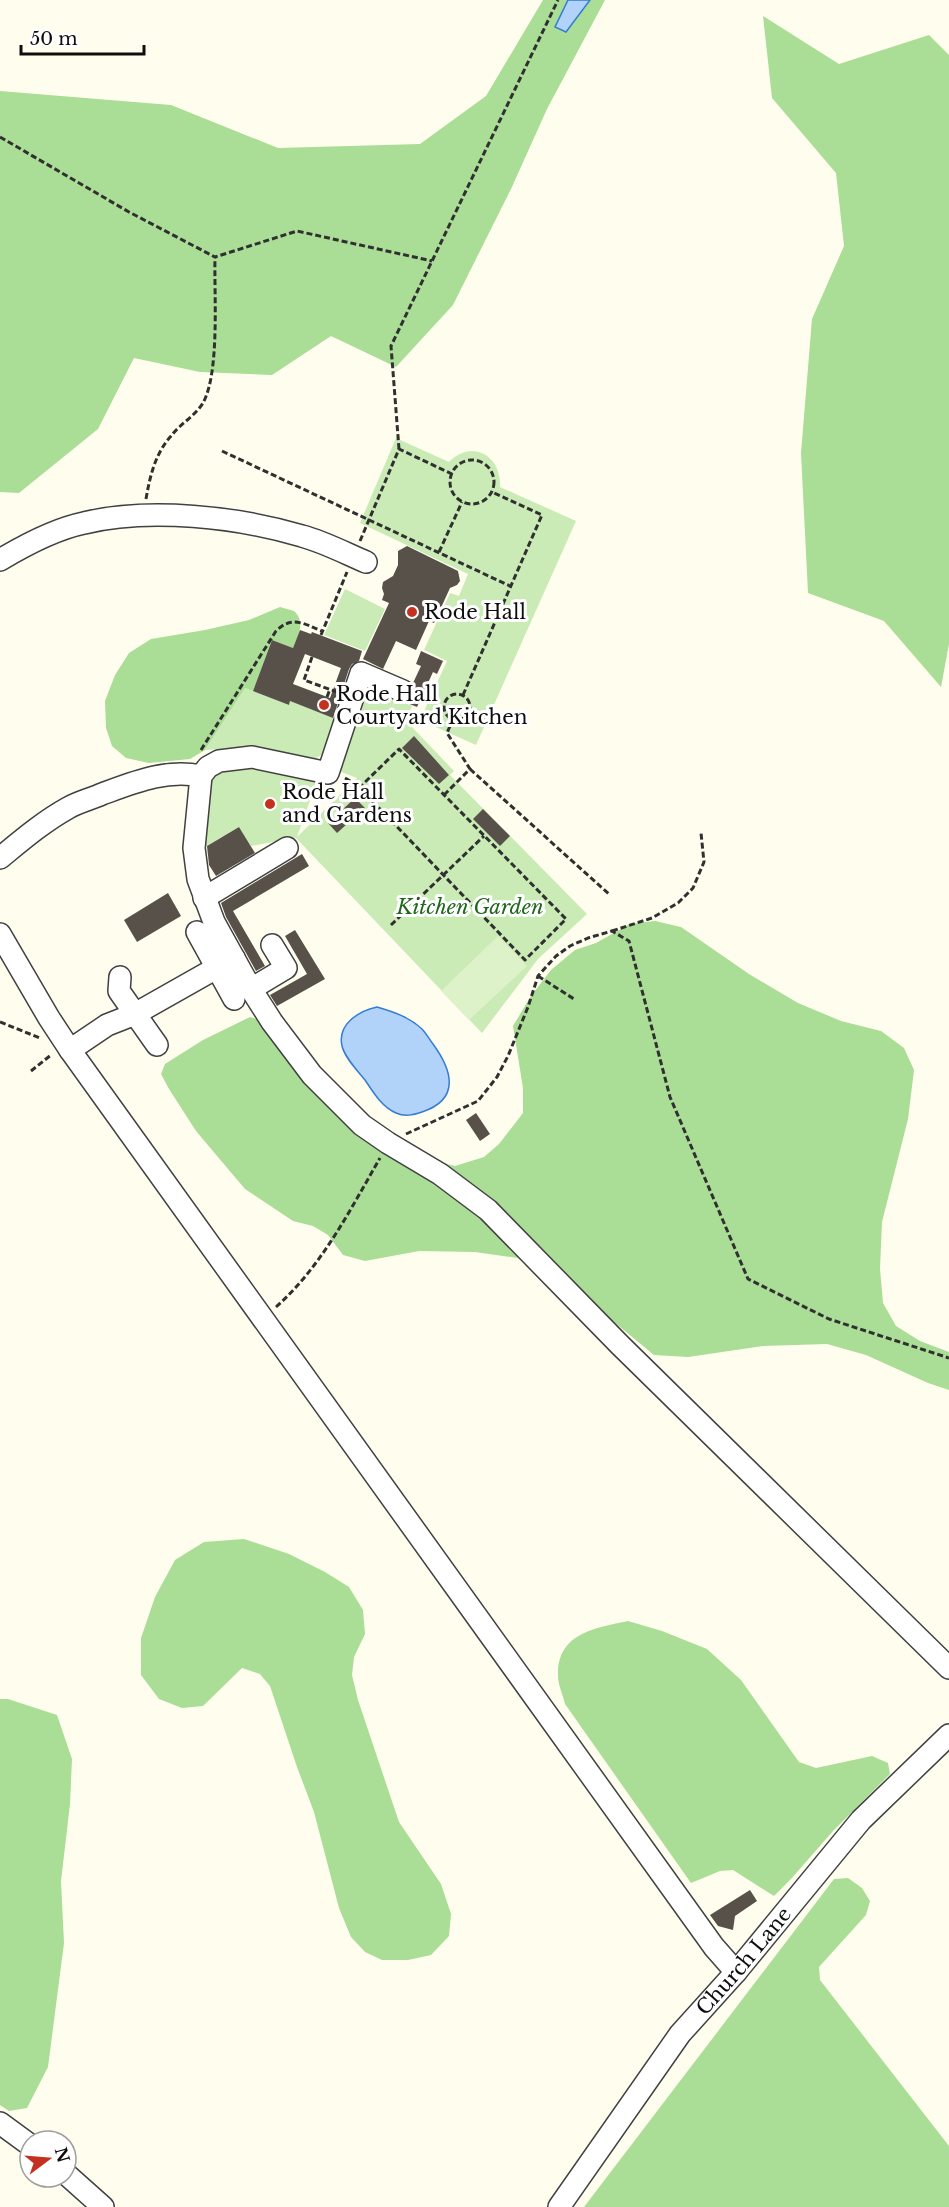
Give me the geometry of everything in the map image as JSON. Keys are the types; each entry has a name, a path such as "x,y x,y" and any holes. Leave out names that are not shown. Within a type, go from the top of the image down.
{"street":[{"path":"0,560 51,534 82,523 143,516 183,516 271,529 303,536 360,559"},
{"path":"225,963 195,865 194,848 201,776 208,767 219,761 252,757 328,773 362,673 403,691"},
{"path":"0,858 34,830 69,807 149,777 168,773 201,776"},
{"path":"204,898 287,848"},
{"path":"197,932 225,963 243,994 272,1022 312,1075 354,1118 388,1143 440,1174 488,1210 620,1345 851,1569 949,1668"},
{"path":"0,934 70,1050 707,1937 736,1972"},
{"path":"243,994 286,968 272,945"},
{"path":"70,1050 107,1025 135,1014 225,963"},
{"path":"120,977 119,991 157,1045"},
{"name":"Church Lane","path":"559,2207 680,2034 736,1972 861,1820 949,1735"},
{"path":"0,2123 18,2136"},
{"path":"78,2185 103,2207"}],"path":[{"path":"201,776 201,749 276,631 284,624 296,621 321,633 360,559 369,520 399,449 391,346 558,0"},
{"path":"0,137 129,212 215,257 297,231 432,261"},
{"path":"143,516 149,483 158,454 171,435 202,404 210,387 214,361 215,257"},
{"path":"399,449 452,474"},
{"path":"222,451 510,586"},
{"path":"465,462 480,462 486,466 494,478 492,492 488,498 476,504 462,502 452,492 450,484 452,474 459,465 465,462"},
{"path":"463,695 542,514 492,492"},
{"path":"439,553 462,502"},
{"path":"312,657 304,680 353,698"},
{"path":"327,697 330,689"},
{"path":"454,694 463,695 471,705 469,714 462,719 453,719 446,714 445,702 454,694"},
{"path":"453,719 447,733 470,769 610,895"},
{"path":"328,773 354,782 360,787 525,960 566,920 399,749 360,787"},
{"path":"444,795 470,769"},
{"path":"263,1318 296,1290 324,1252 388,1143 478,1101 497,1077 508,1056 528,1007 537,976 555,956 588,938 652,918 678,903 693,888 704,862 701,833"},
{"path":"392,925 484,836"},
{"path":"612,931 629,941 670,1097 748,1279 829,1319 949,1358"},
{"path":"537,976 574,999"},
{"path":"0,1023 41,1039"},
{"path":"31,1071 62,1047 70,1050"}],"green space":[{"path":"543,0 605,0 547,109 511,189 453,305 396,367 331,336 272,375 200,372 134,358 98,429 19,493 0,492 0,91 171,105 278,148 420,144 486,96"},
{"path":"763,16 839,64 929,35 949,55 949,644 941,687 884,621 808,593 801,453 812,319 844,246 836,173 772,98"},
{"path":"396,438 449,462 467,451 484,454 496,467 500,487 576,521 476,745 420,720 447,661 424,650 450,593 459,596 468,574 360,523"},
{"path":"345,589 385,609 365,651 324,635"},
{"path":"280,607 294,611 300,620 299,633 293,648 272,640 253,691 245,688 205,750 190,759 149,763 126,758 112,746 106,728 105,701 115,675 129,653 151,639 249,620"},
{"name":"Kitchen Garden","path":"365,686 412,706 408,717 411,726 454,771 450,775 587,914 538,959 482,1033 296,838 251,846 239,827 200,850 208,785 217,774 228,768 258,766 318,778 297,837 357,778 336,770"},
{"path":"245,688 289,705 290,701 336,719 323,754 313,760 256,747 205,750"},
{"path":"655,921 681,927 749,974 798,1003 841,1021 881,1031 904,1048 914,1070 908,1119 882,1222 880,1269 883,1303 896,1326 920,1341 949,1352 949,1390 866,1355 827,1344 763,1346 688,1357 654,1355 602,1312 518,1258 475,1252 419,1251 365,1261 343,1255 328,1235 313,1226 293,1221 245,1189 196,1131 161,1074 165,1064 203,1040 250,1017 260,1020 290,1059 423,1158 455,1166 484,1157 499,1144 523,1113 523,1088 513,1026 531,996 551,970 575,950 596,943 630,924"},
{"path":"498,936 527,966 469,1020 441,991"},
{"path":"244,1539 289,1554 325,1572 349,1587 363,1610 365,1634 354,1657 352,1675 358,1700 399,1822 441,1884 451,1914 449,1936 431,1955 408,1960 382,1960 365,1952 351,1937 339,1908 314,1812 270,1686 260,1674 242,1668 203,1706 182,1708 159,1699 141,1675 141,1638 155,1597 175,1560 204,1542"},
{"path":"628,1621 662,1631 707,1649 741,1680 799,1762 816,1768 872,1756 888,1763 890,1774 833,1831 774,1896 733,1870 720,1871 691,1883 565,1704 558,1676 559,1662 564,1650 580,1635 591,1630"},
{"path":"0,1699 8,1699 57,1715 72,1759 70,1804 61,1881 64,1943 48,2067 27,2108 9,2111 0,2105"},
{"path":"848,1878 862,1888 870,1901 866,1915 819,1967 820,1980 949,2146 949,2207 584,2207 834,1879"}],"water":[{"path":"568,0 590,0 566,32 555,27"},
{"path":"377,1007 401,1015 417,1025 425,1032 445,1064 449,1083 448,1092 443,1100 422,1112 409,1115 399,1114 386,1107 352,1064 342,1046 341,1038 346,1025 357,1015"}],"building":[{"name":"Rode Hall","path":"407,546 458,571 460,581 450,588 434,623 429,621 416,650 396,641 383,669 363,659 389,603 382,600 383,582 393,576 398,565 398,551"},
{"path":"300,630 311,634 312,632 362,651 359,661 352,664 349,669 333,718 290,701 289,705 253,691 272,640 293,648","holes":["305,654 341,668 330,698 293,684"]},
{"path":"421,651 443,661 437,674 433,672 417,707 407,703 415,695 416,689 413,683 421,666 416,664"},
{"path":"414,736 449,775 439,784 402,748"},
{"path":"355,798 365,808 337,833 328,823"},
{"path":"483,809 510,836 500,846 473,819"},
{"path":"239,827 255,853 216,876 209,865 207,846"},
{"path":"302,854 309,866 233,911 265,966 256,971 226,917 221,903"},
{"path":"168,893 181,916 137,942 124,920"},
{"path":"295,930 325,979 277,1006 270,995 307,974 285,936"},
{"path":"476,1113 490,1134 480,1141 466,1120"},
{"path":"750,1890 757,1901 735,1916 733,1930 718,1926 710,1915"}],"place":[{"name":"Rode Hall","path":"412,612"},
{"name":"Rode Hall Courtyard Kitchen","path":"324,705"},
{"name":"Rode Hall and Gardens","path":"270,804"}]}
